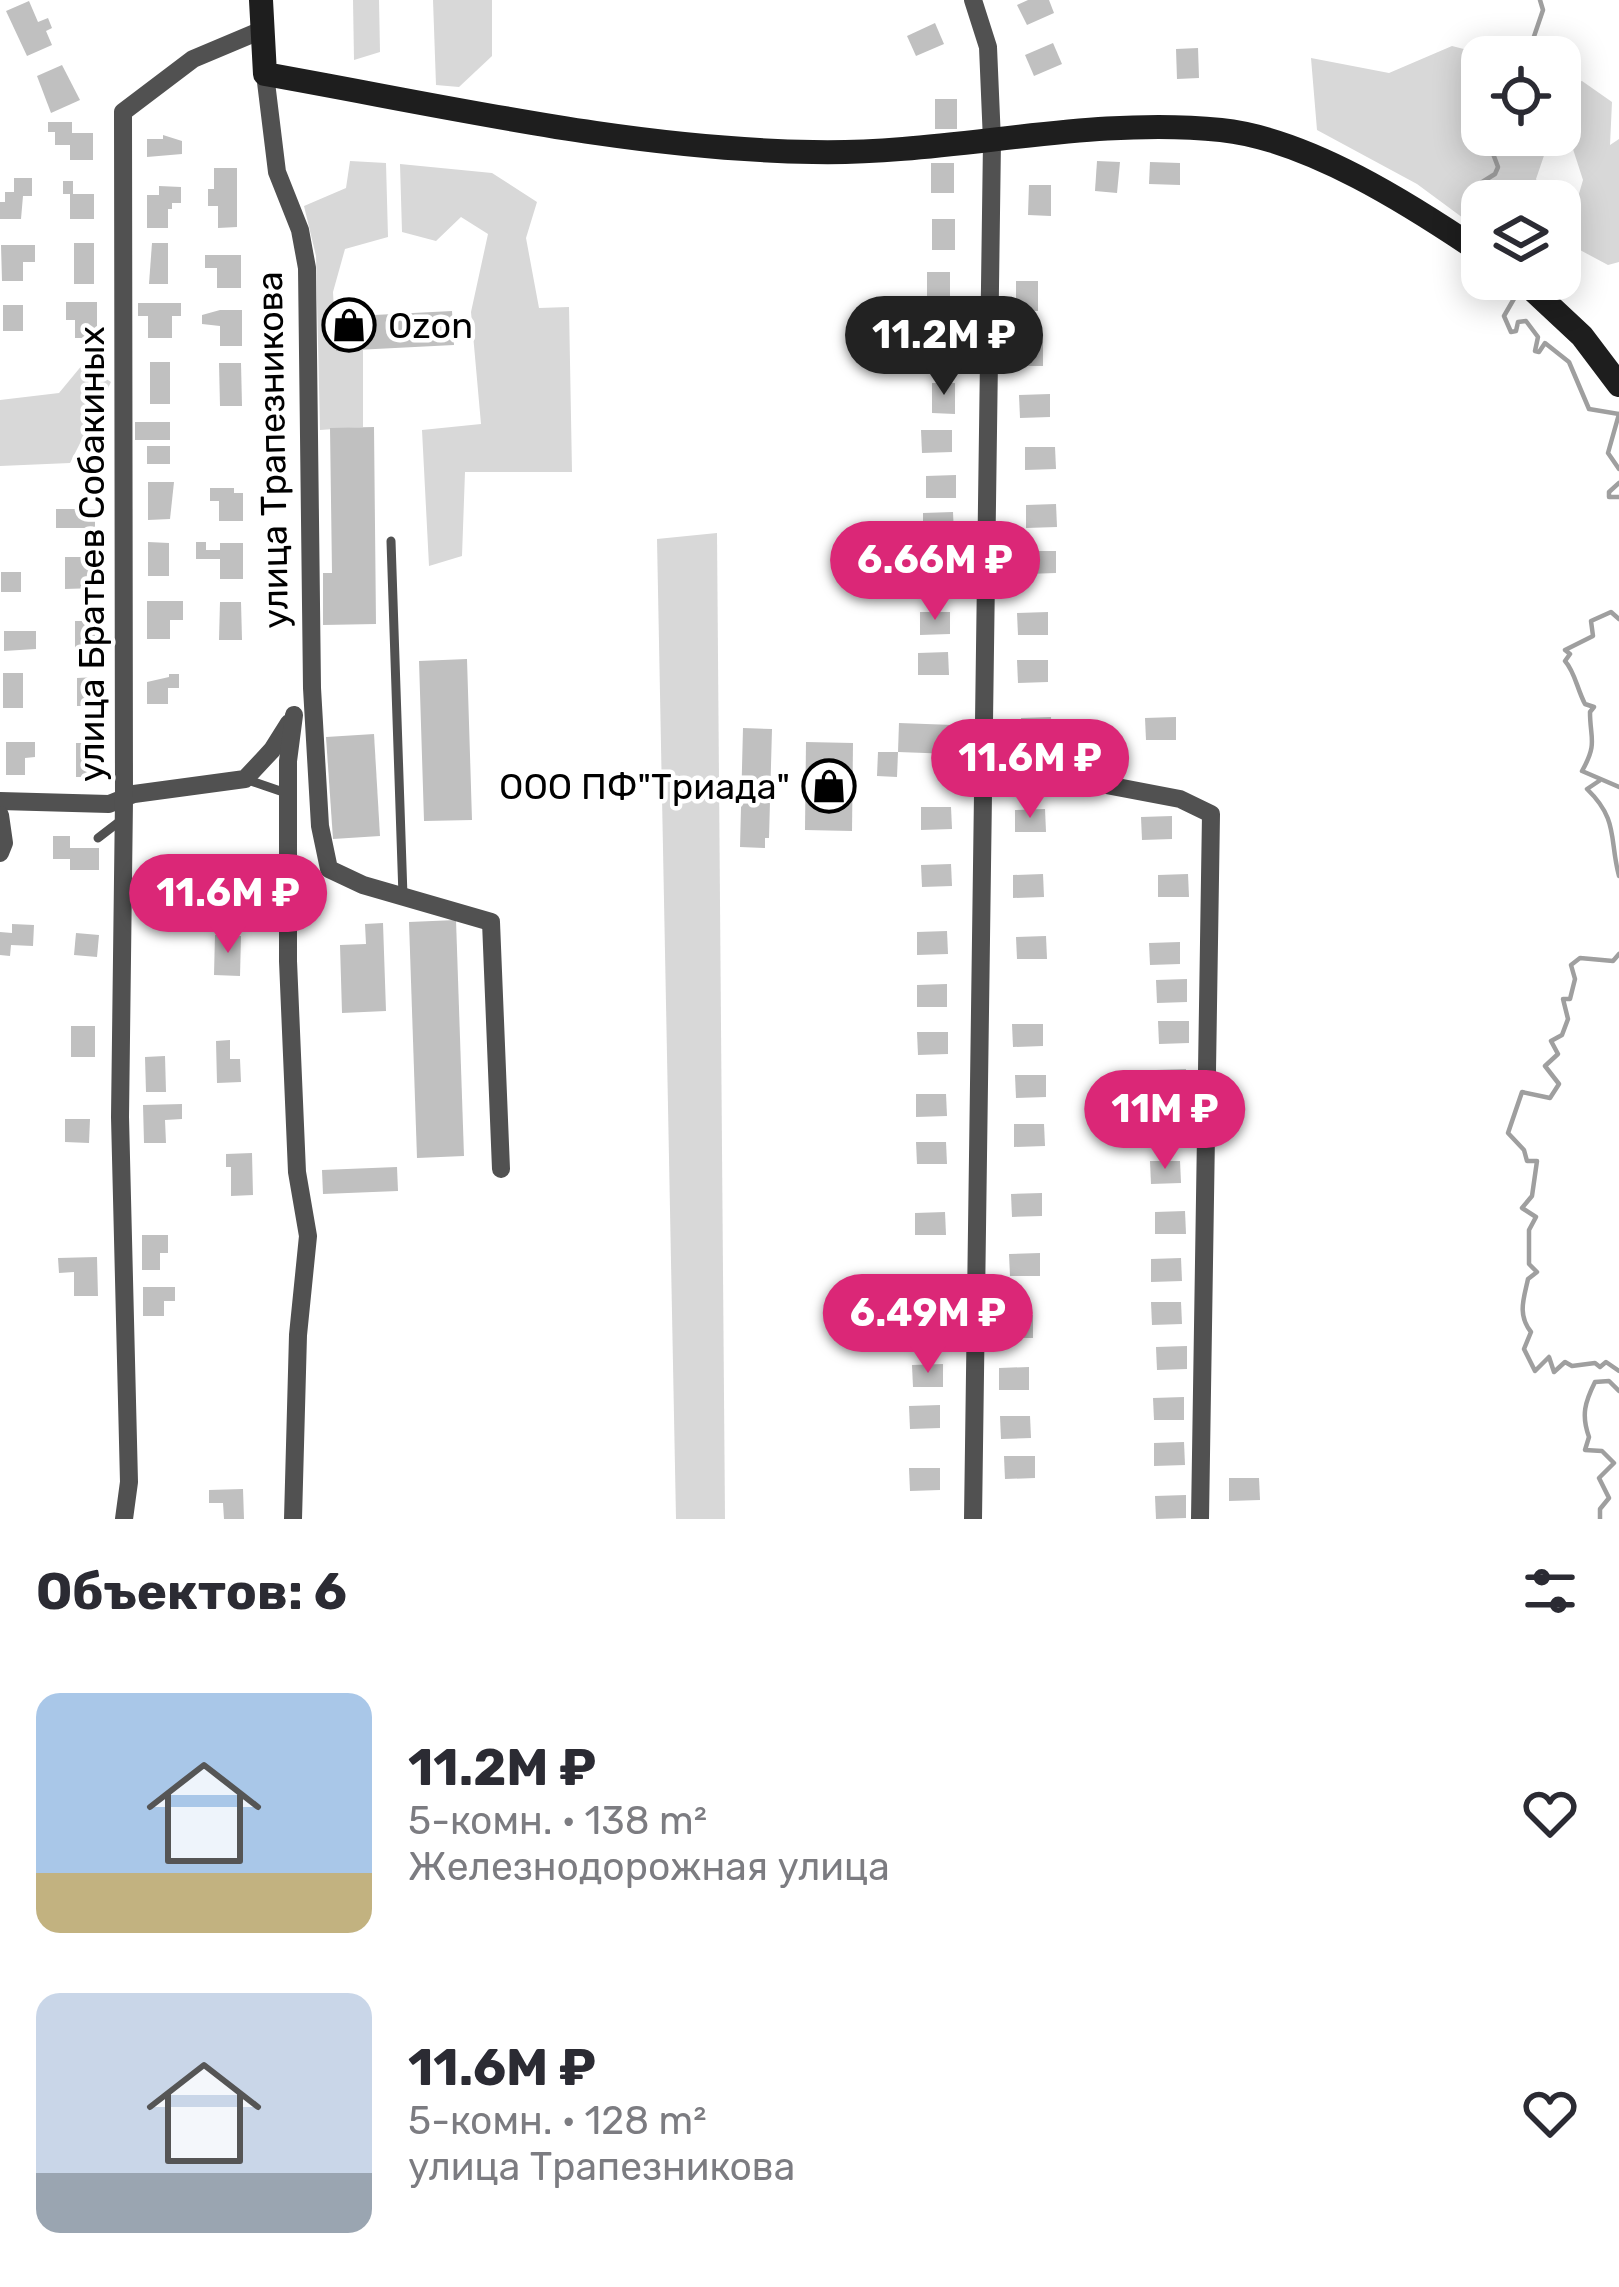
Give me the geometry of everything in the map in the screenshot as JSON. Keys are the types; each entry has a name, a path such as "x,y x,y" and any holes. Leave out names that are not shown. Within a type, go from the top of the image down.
{"street":[{"name":"улица Трапезникова","path":"261,0 277,172 300,230 307,268 312,688 320,826 329,868 363,885 403,896"},
{"path":"973,0 988,47 992,141 973,1519"},
{"name":"улица Братьев Собакиных","path":"124,1519 129,1482 120,1117 123,112 193,59 262,30"},
{"path":"265,74 663,144 817,153 1111,128 1223,130 1271,140 1404,201 1461,239"},
{"path":"1544,300 1582,335 1619,385"},
{"path":"0,801 124,809 134,794 245,779 272,750 312,688"},
{"path":"293,1519 298,1335 308,1236 296,1148 288,961 288,761 294,715"},
{"path":"986,762 1180,799 1211,814 1200,1519"},
{"path":"0,815 4,843 0,854"},
{"path":"403,896 491,922 501,1169"}],"lane":[{"path":"391,542 403,896"},
{"path":"245,779 289,794"},
{"path":"98,838 124,809"}],"shaded area":[{"path":"353,0 379,0 380,52 354,60"},
{"path":"433,0 492,0 492,56 459,87 436,85"},
{"path":"1452,46 1461,48 1461,156 1544,156 1536,180 1461,180 1461,216 1417,184 1317,130 1311,58 1389,73"},
{"path":"1581,81 1612,102 1610,145 1619,139 1619,262 1608,265 1581,251 1583,180 1575,156 1581,156"},
{"path":"350,161 386,163 388,237 345,249 333,292 336,350 363,350 363,427 320,430 316,256 304,206 346,188"},
{"path":"400,164 492,173 537,202 526,238 539,308 569,307 572,472 465,472 462,556 429,566 422,430 481,424 471,312 488,234 461,217 436,241 402,232"},
{"path":"83,364 111,382 70,463 0,466 0,400 59,393"},
{"path":"717,533 725,1519 676,1519 657,539"}],"building":[{"path":"1049,0 1054,13 1027,25 1017,5"},
{"path":"29,1 38,22 48,18 52,28 46,31 52,45 27,56 6,11"},
{"path":"935,23 944,44 916,56 907,36"},
{"path":"1053,43 1062,64 1034,76 1025,55"},
{"path":"1198,48 1199,78 1177,79 1176,49"},
{"path":"62,65 80,100 51,113 37,76"},
{"path":"935,99 957,99 957,129 935,129"},
{"path":"48,122 72,122 72,133 93,133 93,160 70,160 70,145 55,145 55,132 48,132"},
{"path":"163,135 182,141 182,154 147,157 147,139 163,139"},
{"path":"1097,161 1120,162 1117,193 1095,191"},
{"path":"1150,162 1180,163 1180,185 1149,184"},
{"path":"931,163 954,163 954,193 931,193"},
{"path":"214,168 237,168 237,227 218,228 218,206 208,206"},
{"path":"14,178 32,178 32,196 23,196 21,219 0,219 0,202 5,202 5,192 14,192"},
{"path":"63,181 73,181 73,194 94,194 94,219 70,219 70,194 63,194"},
{"path":"1029,185 1051,185 1051,216 1028,215"},
{"path":"159,186 181,187 181,203 172,203 168,209 168,228 147,228 147,195 159,195"},
{"path":"932,219 955,219 955,250 932,250"},
{"path":"74,243 94,243 94,284 74,284"},
{"path":"152,243 168,243 168,284 149,284"},
{"path":"1,245 35,245 35,262 23,262 23,281 2,281"},
{"path":"205,255 241,255 241,288 217,288 217,268 205,268"},
{"path":"927,272 950,272 950,302 927,302"},
{"path":"1016,281 1038,281 1038,311 1016,311"},
{"path":"66,302 97,302 97,338 75,338 75,320 66,320"},
{"path":"138,303 181,303 181,316 172,316 172,338 148,338 148,316 138,316"},
{"path":"3,305 23,305 23,331 3,331"},
{"path":"242,310 242,346 220,346 220,326 202,324 202,315"},
{"path":"452,311 454,345 336,351 335,317"},
{"path":"1021,336 1043,336 1043,366 1020,366"},
{"path":"932,345 955,345 955,375 932,375"},
{"path":"150,362 170,362 170,404 150,404"},
{"path":"219,363 241,363 242,406 220,406"},
{"path":"932,383 955,383 955,414 932,413"},
{"path":"1050,394 1050,417 1020,418 1019,395"},
{"path":"135,422 170,422 170,440 135,440"},
{"path":"374,427 376,624 323,625 323,573 332,573 330,428"},
{"path":"921,430 952,430 952,452 922,453"},
{"path":"147,446 170,446 170,464 147,464"},
{"path":"1025,447 1055,447 1056,469 1025,470"},
{"path":"956,475 956,498 926,498 926,476"},
{"path":"148,482 174,482 170,519 148,520"},
{"path":"210,488 243,493 243,521 219,521 219,501 210,501"},
{"path":"1056,504 1057,527 1026,528 1026,505"},
{"path":"56,509 95,509 95,528 56,528"},
{"path":"953,512 954,535 923,535 923,513"},
{"path":"148,542 169,543 169,576 148,576"},
{"path":"196,542 206,542 206,550 220,550 220,543 243,543 243,579 220,579 220,559 196,559"},
{"path":"1025,551 1056,551 1056,573 1026,574"},
{"path":"65,557 97,557 97,588 65,589"},
{"path":"917,569 948,569 948,591 918,592"},
{"path":"1,572 21,572 21,592 1,592"},
{"path":"147,601 183,601 183,620 170,620 170,639 147,639"},
{"path":"220,602 241,602 242,640 219,640"},
{"path":"920,612 950,612 950,634 920,635"},
{"path":"1048,612 1048,635 1018,635 1017,613"},
{"path":"75,621 95,621 95,651 75,651"},
{"path":"4,631 36,631 36,649 4,651"},
{"path":"948,652 949,675 918,675 918,653"},
{"path":"467,659 472,820 424,821 419,661"},
{"path":"1017,660 1048,660 1048,682 1018,683"},
{"path":"3,673 23,673 23,708 3,708"},
{"path":"179,674 179,688 168,688 168,704 147,704 147,682"},
{"path":"96,677 96,706 77,706 77,678"},
{"path":"1051,717 1052,740 1021,741 1021,718"},
{"path":"1176,717 1176,740 1146,740 1145,718"},
{"path":"899,723 953,725 952,754 898,752"},
{"path":"743,728 772,729 765,848 740,847"},
{"path":"374,734 380,836 333,839 326,737"},
{"path":"6,742 35,742 35,757 25,758 25,775 6,775"},
{"path":"806,742 853,743 852,831 805,830"},
{"path":"76,743 96,743 96,777 76,777"},
{"path":"878,752 898,752 897,777 877,776"},
{"path":"921,807 951,807 952,829 921,830"},
{"path":"1045,809 1046,832 1015,832 1015,810"},
{"path":"1172,816 1172,839 1142,840 1141,817"},
{"path":"53,836 70,836 70,848 99,848 99,870 70,870 70,859 53,859"},
{"path":"951,864 952,886 922,887 921,865"},
{"path":"1043,874 1044,897 1013,898 1013,875"},
{"path":"1188,874 1189,897 1158,897 1158,875"},
{"path":"456,920 464,1156 417,1158 409,922"},
{"path":"383,923 386,1011 342,1013 340,945 366,944 365,924"},
{"path":"12,924 34,925 33,946 11,945 10,956 0,955 0,932 12,933"},
{"path":"947,931 948,954 917,955 917,932"},
{"path":"76,933 99,935 97,957 74,955"},
{"path":"215,935 241,936 240,976 214,975"},
{"path":"1046,936 1047,959 1017,959 1016,937"},
{"path":"1180,942 1180,964 1150,965 1149,943"},
{"path":"1187,979 1187,1002 1157,1003 1156,980"},
{"path":"947,984 947,1007 917,1007 917,985"},
{"path":"1158,1021 1189,1021 1189,1043 1159,1044"},
{"path":"1012,1024 1043,1024 1043,1046 1013,1047"},
{"path":"71,1026 95,1026 95,1057 71,1057"},
{"path":"917,1032 948,1032 948,1054 918,1055"},
{"path":"230,1040 230,1059 240,1059 241,1082 217,1083 216,1041"},
{"path":"165,1056 166,1092 146,1092 145,1057"},
{"path":"1186,1069 1186,1092 1156,1092 1156,1070"},
{"path":"1015,1075 1046,1075 1046,1097 1016,1098"},
{"path":"916,1094 946,1094 947,1116 916,1117"},
{"path":"182,1104 182,1119 165,1120 166,1143 144,1143 143,1105"},
{"path":"1183,1118 1183,1141 1153,1141 1153,1119"},
{"path":"65,1119 90,1119 89,1143 65,1142"},
{"path":"1014,1124 1044,1124 1045,1146 1014,1147"},
{"path":"916,1142 946,1142 947,1164 917,1164"},
{"path":"252,1153 253,1195 231,1196 226,1154"},
{"path":"1150,1161 1180,1161 1181,1183 1151,1184"},
{"path":"397,1167 398,1191 323,1194 322,1170"},
{"path":"1042,1193 1042,1216 1012,1217 1011,1194"},
{"path":"1185,1211 1186,1234 1155,1234 1155,1212"},
{"path":"945,1212 946,1235 915,1235 915,1213"},
{"path":"142,1235 168,1235 168,1253 160,1253 160,1270 142,1270"},
{"path":"1040,1253 1040,1276 1010,1276 1009,1254"},
{"path":"97,1257 98,1296 74,1296 74,1272 59,1273 58,1258"},
{"path":"1181,1258 1182,1281 1151,1282 1151,1259"},
{"path":"918,1275 949,1275 949,1297 919,1298"},
{"path":"143,1287 175,1287 175,1301 164,1301 164,1316 143,1316"},
{"path":"1151,1302 1181,1302 1182,1324 1152,1325"},
{"path":"1033,1315 1033,1338 1003,1338 1003,1316"},
{"path":"906,1320 936,1320 937,1342 906,1343"},
{"path":"1187,1346 1187,1369 1157,1370 1156,1347"},
{"path":"943,1364 943,1387 913,1387 912,1365"},
{"path":"1029,1367 1029,1390 999,1390 999,1368"},
{"path":"1184,1397 1184,1420 1154,1420 1153,1398"},
{"path":"940,1405 940,1428 910,1429 909,1406"},
{"path":"1000,1416 1030,1416 1031,1438 1001,1439"},
{"path":"1184,1442 1185,1465 1154,1466 1154,1443"},
{"path":"1004,1456 1035,1456 1035,1478 1005,1479"},
{"path":"909,1468 940,1468 940,1490 910,1491"},
{"path":"1229,1478 1259,1478 1260,1500 1229,1501"},
{"path":"243,1489 244,1519 224,1519 223,1503 209,1503 209,1490"},
{"path":"1186,1495 1186,1518 1156,1519 1155,1496"}],"waterway":[{"path":"1534,36 1543,10 1540,0"},
{"path":"1485,180 1498,167 1494,156"},
{"path":"1513,300 1504,316 1511,332 1518,322 1526,321 1538,337 1535,351 1545,343 1569,362 1589,409 1619,414"},
{"path":"1619,414 1608,453 1619,469"},
{"path":"1619,483 1609,492 1609,497 1619,497"},
{"path":"1619,619 1611,612 1591,621 1593,636 1565,650 1570,654 1565,661 1585,704 1594,707 1590,712 1592,747 1582,771 1619,787"},
{"path":"1599,781 1587,789 1609,820 1619,876"},
{"path":"1619,954 1613,961 1580,958 1571,965 1575,979 1570,999 1563,999 1568,1019 1562,1035 1551,1041 1558,1054 1545,1066 1559,1084 1550,1098 1522,1092 1508,1133 1524,1150 1527,1161 1537,1161 1532,1196 1522,1208 1536,1217 1529,1230 1529,1264 1537,1272 1528,1279 1524,1299 1524,1319 1531,1332 1524,1349 1535,1371 1549,1357 1554,1372 1565,1362 1600,1367 1606,1362 1619,1371"},
{"path":"1600,1519 1600,1509 1609,1498 1599,1478 1614,1463 1602,1451 1585,1450 1589,1437 1585,1409 1595,1382 1609,1381 1619,1391"}],"place":[{"name":"Ozon","path":"349,325"},
{"name":"ООО ПФ\"Триада\"","path":"829,786"}]}
